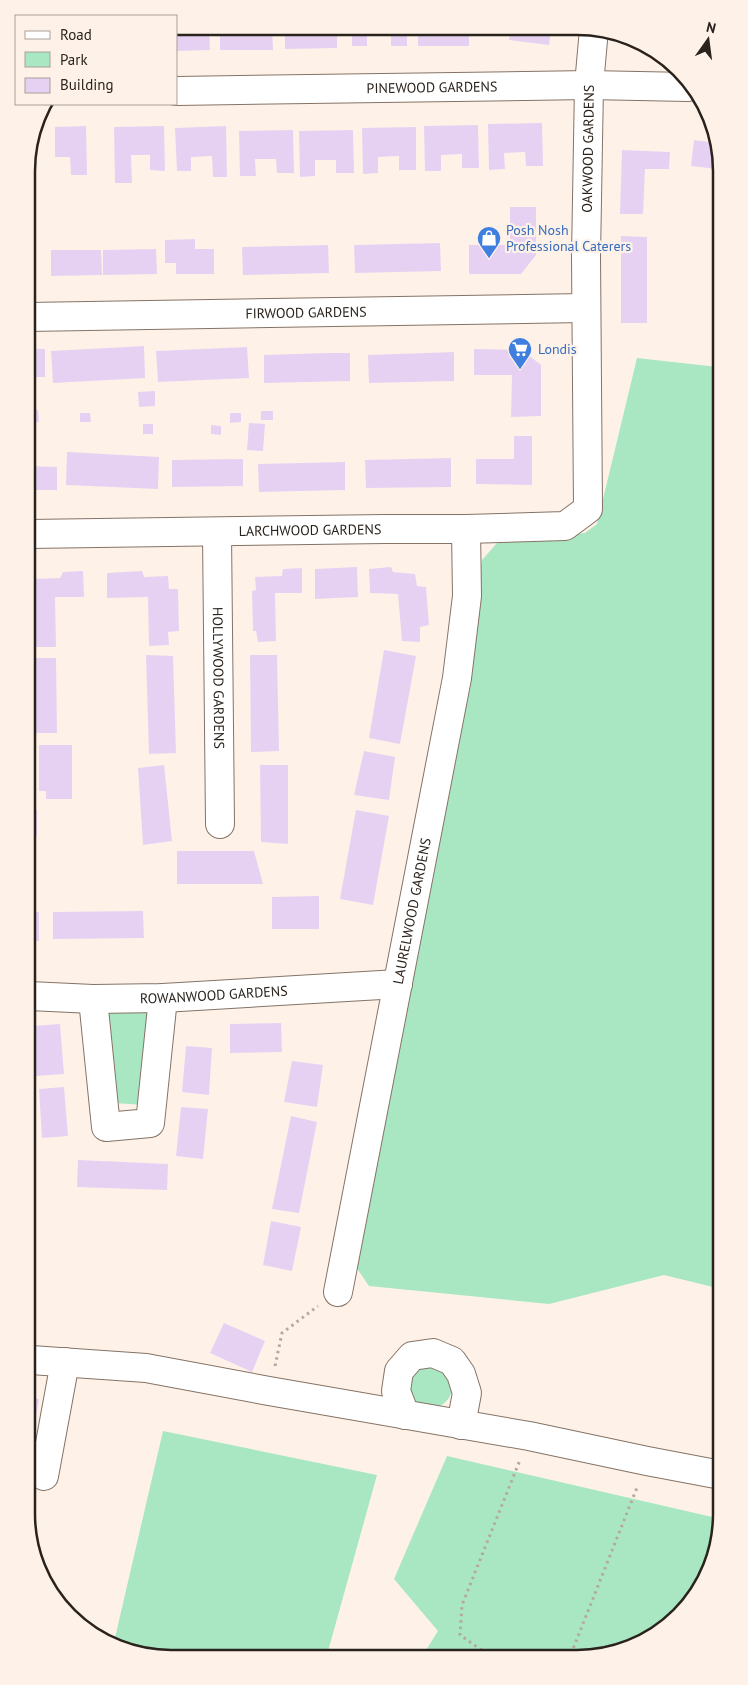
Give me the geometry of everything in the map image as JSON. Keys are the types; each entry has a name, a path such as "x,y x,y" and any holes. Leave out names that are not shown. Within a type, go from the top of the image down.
{"street":[{"name":"OAKWOOD GARDENS","path":"588,509 585,308 589,85 593,36"},
{"name":"PINEWOOD GARDENS","path":"178,91 589,85 684,87"},
{"name":"FIRWOOD GARDENS","path":"35,318 585,308"},
{"name":"LARCHWOOD GARDENS","path":"35,534 466,529 565,526 588,509"},
{"name":"LAURELWOOD GARDENS","path":"338,1292 457,678 467,596 466,529"},
{"name":"HOLLYWOOD GARDENS","path":"218,532 220,824"},
{"name":"ROWANWOOD GARDENS","path":"35,996 163,998 398,984"},
{"path":"93,998 106,1127 150,1123 163,998"},
{"path":"405,1415 396,1391 398,1371 412,1356 433,1353 452,1361 461,1374 467,1393 461,1424"},
{"path":"35,1360 146,1368 529,1436 713,1473"},
{"path":"44,1476 65,1362"}],"path":[{"path":"269,1391 282,1333 338,1292"},
{"path":"481,1650 460,1635 462,1606 529,1436"},
{"path":"572,1650 648,1461"}],"green space":[{"path":"637,358 713,366 713,1287 664,1275 549,1304 369,1286 354,1264 425,896 482,560 497,543 585,533 597,524"},
{"path":"151,1007 145,1105 114,1103 105,1008"},
{"path":"431,1366 446,1372 452,1387 446,1402 431,1408 416,1402 410,1387 416,1372"},
{"path":"163,1431 377,1475 328,1650 162,1650 136,1645 115,1638"},
{"path":"447,1456 713,1517 712,1532 703,1566 690,1590 679,1604 653,1627 637,1636 595,1649 426,1650 438,1631 394,1579"}],"building":[{"path":"178,35 209,35 210,50 178,51"},
{"path":"220,35 272,35 273,50 220,50"},
{"path":"285,35 337,35 337,48 285,49"},
{"path":"352,35 407,35 407,46 391,46 391,36 367,36 367,46 352,46"},
{"path":"418,35 469,35 469,46 418,46"},
{"path":"510,35 550,35 549,45 509,40"},
{"path":"542,123 543,166 526,166 525,152 504,153 505,169 489,170 488,124"},
{"path":"478,125 479,168 462,168 462,154 441,155 441,171 425,171 424,126"},
{"path":"86,126 87,175 71,175 70,157 55,157 55,127"},
{"path":"164,126 165,171 150,170 150,155 131,155 132,183 115,183 114,127"},
{"path":"226,126 227,177 213,177 212,156 191,157 191,171 177,171 175,128"},
{"path":"416,127 416,170 399,170 399,156 378,157 378,173 363,174 362,128"},
{"path":"293,130 294,173 277,173 276,159 255,159 256,176 240,176 239,131"},
{"path":"353,130 354,173 336,173 336,160 315,160 315,176 300,177 299,131"},
{"path":"694,140 709,142 713,169 691,166"},
{"path":"622,150 670,152 669,169 645,169 643,214 620,214"},
{"path":"510,207 536,207 536,255 521,274 469,274 469,245 510,245"},
{"path":"621,236 647,237 647,323 621,323"},
{"path":"195,239 195,249 214,249 214,274 176,274 176,263 165,263 165,240"},
{"path":"440,243 441,271 355,273 354,245"},
{"path":"328,245 329,273 243,275 242,247"},
{"path":"156,249 157,274 103,275 103,250"},
{"path":"51,250 101,250 102,275 51,276"},
{"path":"144,346 145,378 53,383 51,351"},
{"path":"247,347 249,378 158,382 156,351"},
{"path":"35,349 45,349 45,377 35,377"},
{"path":"474,349 522,350 541,365 541,416 511,417 512,375 474,375"},
{"path":"454,352 454,381 369,383 368,355"},
{"path":"350,353 350,381 264,383 264,355"},
{"path":"155,391 155,406 139,407 138,392"},
{"path":"35,410 38,410 39,422 35,422"},
{"path":"261,411 273,411 273,420 261,420"},
{"path":"80,413 90,413 91,422 80,422"},
{"path":"230,413 241,413 241,422 230,423"},
{"path":"249,423 265,424 263,451 247,450"},
{"path":"143,424 153,424 153,434 143,434"},
{"path":"211,425 221,426 221,435 211,434"},
{"path":"514,436 532,436 532,485 476,484 476,459 514,459"},
{"path":"67,452 159,457 158,489 66,485"},
{"path":"451,458 451,487 366,488 365,460"},
{"path":"243,459 243,486 172,487 172,460"},
{"path":"345,462 345,490 259,492 258,464"},
{"path":"35,466 57,467 57,490 35,490"},
{"path":"357,567 358,597 315,599 315,569"},
{"path":"391,567 393,572 415,574 417,586 426,587 429,625 420,627 420,642 402,641 398,594 370,593 369,569"},
{"path":"302,568 302,593 275,593 276,641 258,642 256,631 253,631 252,591 256,590 255,577 282,576 283,569"},
{"path":"83,571 84,597 55,597 56,647 35,647 35,579 60,578 63,572"},
{"path":"142,571 144,577 168,576 169,589 178,589 179,631 168,632 169,645 149,646 148,597 107,598 107,573"},
{"path":"384,650 416,656 400,744 369,738"},
{"path":"146,655 173,656 176,753 149,754"},
{"path":"250,655 277,655 279,751 251,752"},
{"path":"35,658 56,658 57,733 35,733"},
{"path":"39,745 72,745 72,799 46,799 46,791 39,791"},
{"path":"364,751 395,757 389,800 354,795"},
{"path":"164,765 172,841 143,845 138,768"},
{"path":"260,765 288,765 288,844 261,842"},
{"path":"35,810 37,810 37,836 35,836"},
{"path":"356,810 389,816 373,905 340,899"},
{"path":"177,851 254,851 263,884 177,884"},
{"path":"319,896 319,929 272,929 272,897"},
{"path":"143,911 144,938 53,939 53,912"},
{"path":"35,912 39,912 39,941 35,941"},
{"path":"281,1023 282,1052 230,1053 230,1024"},
{"path":"60,1024 64,1074 36,1076 35,1026"},
{"path":"186,1046 212,1048 209,1095 182,1092"},
{"path":"292,1061 323,1065 317,1107 284,1102"},
{"path":"64,1087 68,1136 42,1138 39,1089"},
{"path":"181,1107 208,1109 203,1159 176,1156"},
{"path":"291,1116 317,1122 299,1213 272,1209"},
{"path":"78,1160 168,1164 167,1190 77,1187"},
{"path":"271,1221 301,1227 292,1271 263,1265"},
{"path":"224,1323 265,1341 252,1372 210,1353"},
{"path":"35,1398 39,1399 35,1422"}],"place":[{"name":"Posh Nosh Professional Caterers","path":"489,259"},
{"name":"Londis","path":"520,370"}]}
